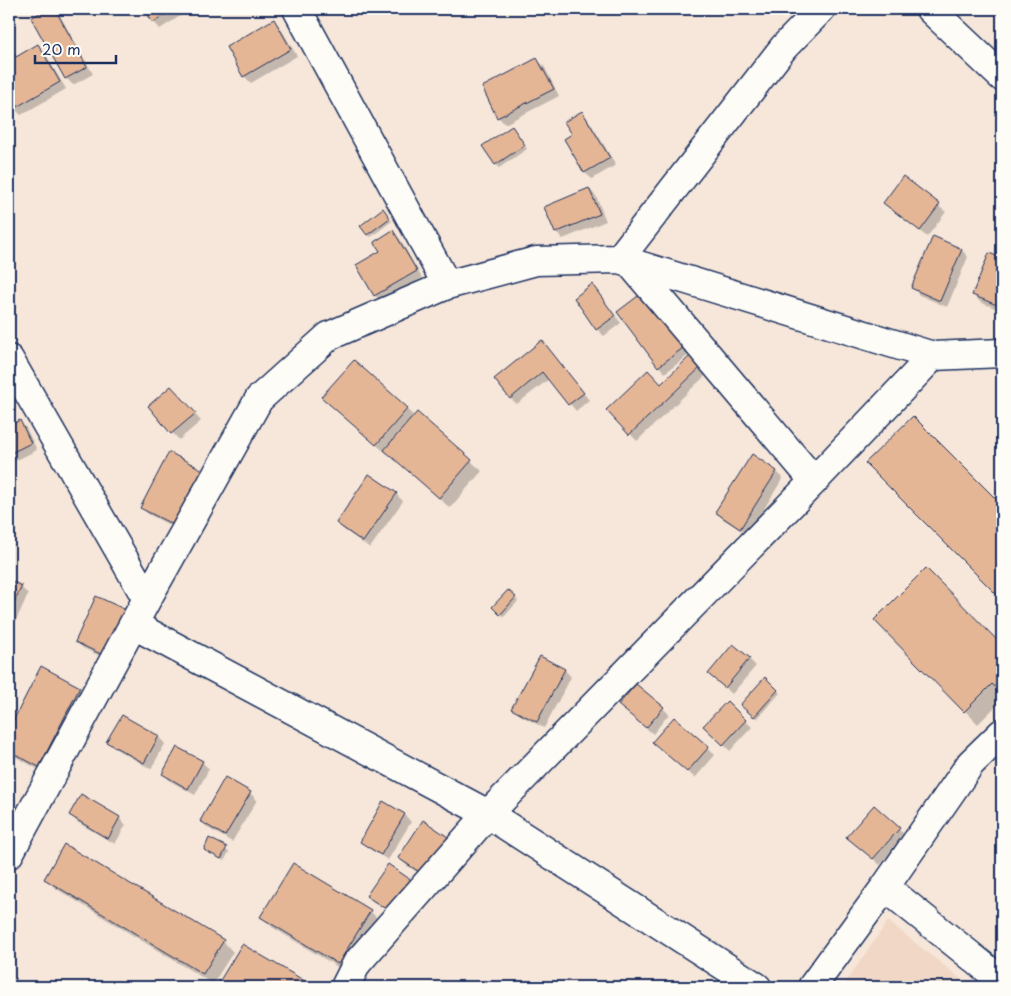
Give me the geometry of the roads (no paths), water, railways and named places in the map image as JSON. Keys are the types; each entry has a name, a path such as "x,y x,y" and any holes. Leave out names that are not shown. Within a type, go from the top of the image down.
{"street":[{"path":"297,9 447,285"},
{"path":"624,261 784,47 821,9"},
{"path":"930,9 1002,77"},
{"path":"624,261 814,481"},
{"path":"9,854 147,599 259,399 329,336 447,285 536,262 624,261 933,356 1002,353"},
{"path":"345,987 357,963 488,814 814,481 933,356"},
{"path":"9,359 18,396 147,599"},
{"path":"134,626 488,814 757,987"},
{"path":"812,987 972,763 1002,733"},
{"path":"885,887 1002,981"}]}
